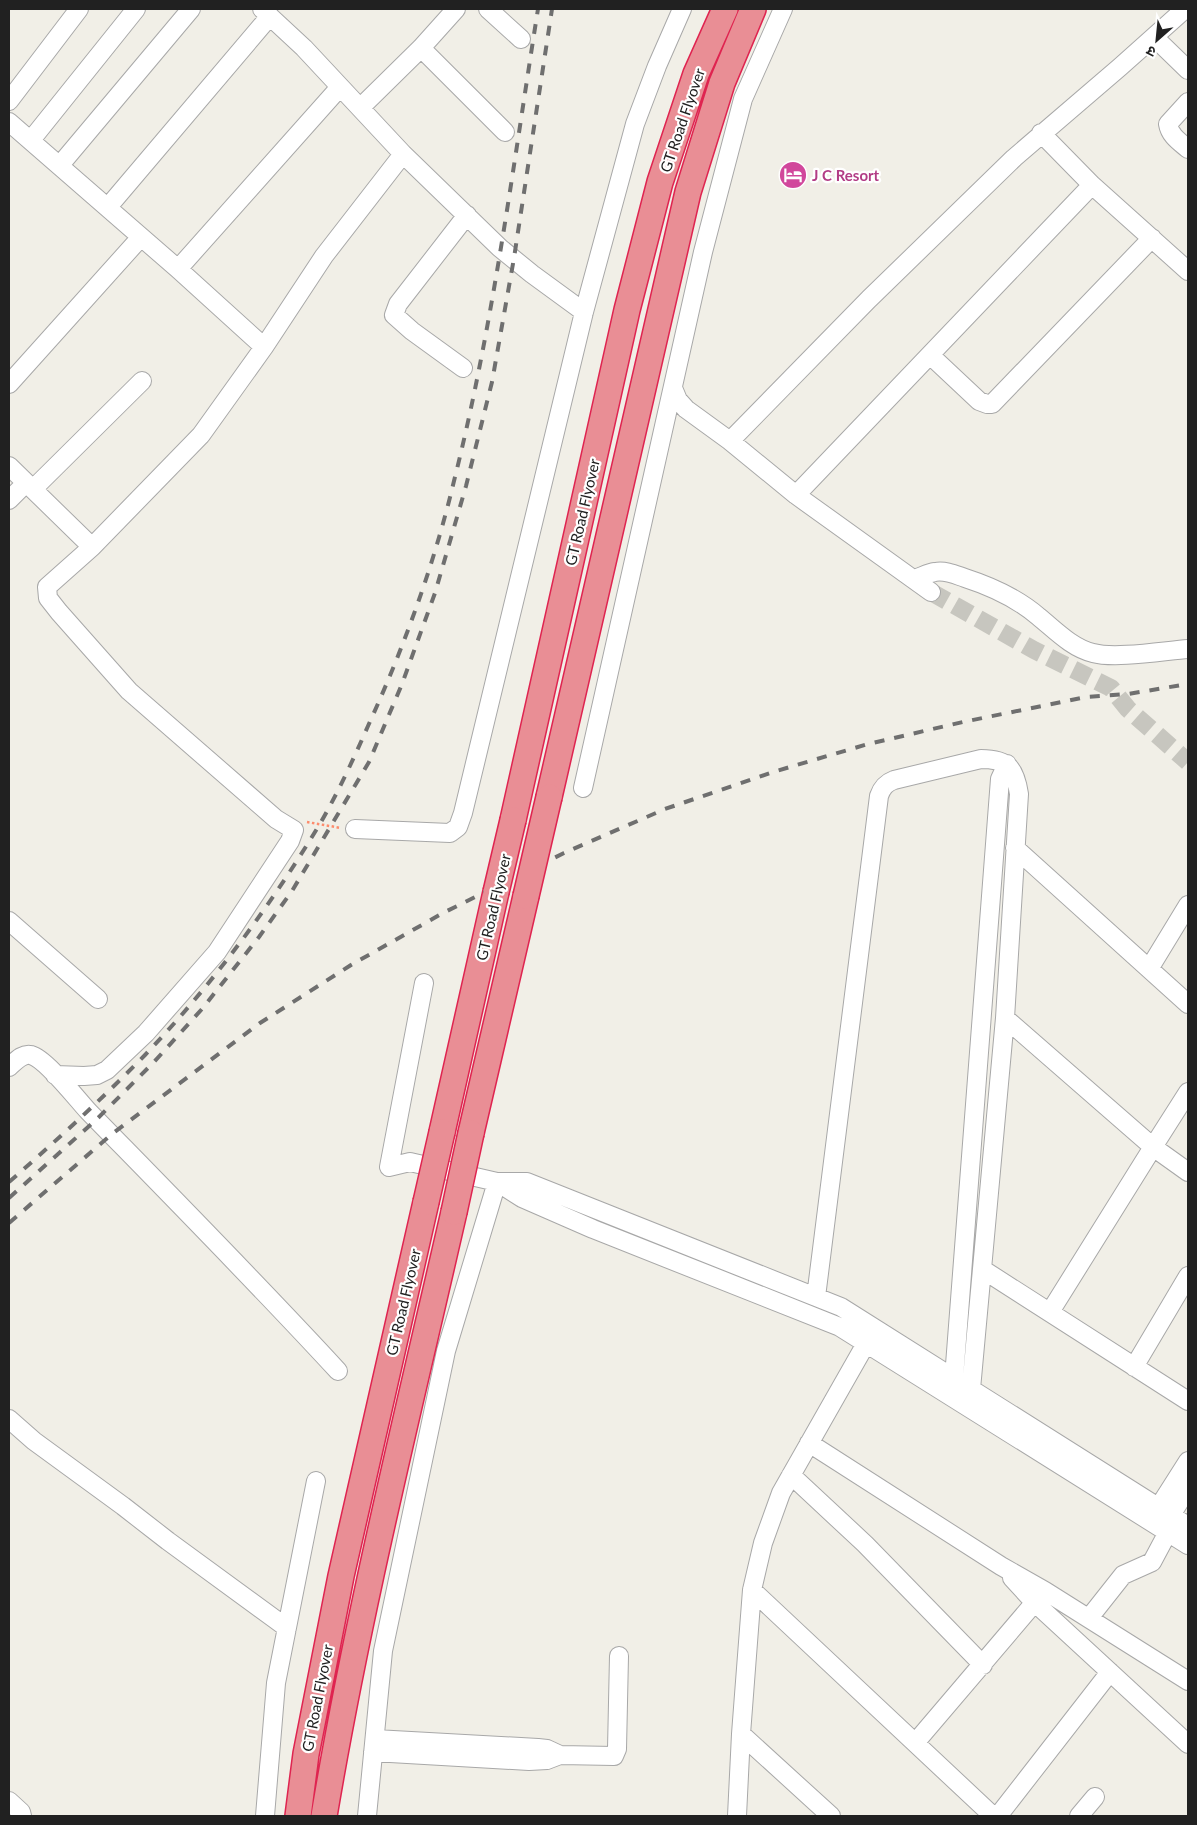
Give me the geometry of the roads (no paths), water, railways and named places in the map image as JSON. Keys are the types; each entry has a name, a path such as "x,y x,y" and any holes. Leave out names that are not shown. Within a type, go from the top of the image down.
{"highway":[{"name":"GT Road Flyover","path":"298,1816 306,1754 341,1576 627,310 660,182 696,74 726,9"},
{"name":"GT Road Flyover","path":"324,1816 370,1583 471,1134 688,192 722,83 752,9"}],"street":[{"path":"9,101 80,9"},
{"path":"31,140 136,9"},
{"path":"60,165 191,9"},
{"path":"360,108 421,48 456,9"},
{"path":"488,9 521,39"},
{"path":"355,829 450,833 458,827 477,756 584,312 634,124 682,9"},
{"path":"583,788 703,252 743,100 783,9"},
{"path":"730,441 869,299 1014,158 1185,9"},
{"path":"108,208 266,12 304,48 403,154 500,248 584,312"},
{"path":"1154,37 1188,70"},
{"path":"421,48 505,132"},
{"path":"178,269 340,86"},
{"path":"1188,102 1168,124 1169,130 1188,149"},
{"path":"9,122 178,269 264,347"},
{"path":"1041,133 1092,185 1188,271"},
{"path":"55,1074 97,1075 107,1070 146,1033 217,952 290,842 294,830 276,819 129,691 48,598 46,588 92,547 201,435 264,347 324,256 403,154"},
{"path":"796,495 1092,185"},
{"path":"463,368 412,331 394,315 398,304 466,214"},
{"path":"9,384 141,237"},
{"path":"930,354 979,401 992,404 1152,238"},
{"path":"9,500 29,486 142,381"},
{"path":"673,388 678,400 686,409 730,441 796,495 931,592"},
{"path":"9,466 92,547"},
{"path":"914,579 934,572 942,572 985,584 1011,596 1067,640 1093,653 1110,655 1188,649"},
{"path":"816,1297 881,788 894,780 981,759 989,759 1007,764 1017,778 1020,794 1005,1018 971,1389"},
{"path":"954,1378 1000,779 1007,764"},
{"path":"1015,848 1188,1004"},
{"path":"1149,969 1188,905"},
{"path":"9,921 98,999"},
{"path":"424,983 389,1167 410,1162 497,1182 527,1182 841,1306 971,1389 1162,1521 1188,1545"},
{"path":"1005,1018 1153,1147 1188,1172"},
{"path":"9,1067 25,1055 38,1059 55,1074 88,1111 272,1299 338,1371"},
{"path":"1050,1312 1188,1092"},
{"path":"497,1182 522,1198 602,1232 840,1327 1162,1521 1188,1526"},
{"path":"367,1816 383,1651 446,1350 497,1182"},
{"path":"982,1270 1188,1401"},
{"path":"1134,1367 1188,1276"},
{"path":"737,1816 752,1590 763,1543 781,1493 875,1328"},
{"path":"9,1419 34,1441 123,1506 168,1542 287,1628"},
{"path":"809,1443 1001,1566 1039,1596 1110,1672 1188,1744"},
{"path":"1089,1618 1123,1575 1152,1562 1162,1521 1188,1461"},
{"path":"791,1475 865,1544 983,1665"},
{"path":"265,1816 276,1683 316,1482"},
{"path":"1162,1521 1188,1488"},
{"path":"752,1590 993,1816"},
{"path":"915,1743 983,1665 1039,1596"},
{"path":"1039,1596 1089,1618 1188,1681"},
{"path":"374,1746 538,1748 547,1749 560,1756 614,1756 616,1754 619,1656"},
{"path":"998,1816 1110,1672"},
{"path":"741,1734 831,1816"},
{"path":"1079,1816 1094,1796"},
{"path":"9,1801 21,1812 22,1816"}],"tunnel":[{"path":"931,592 1034,650 1111,688 1128,709 1188,762"}],"railway":[{"path":"9,1182 78,1120 145,1055 216,974 280,887 318,827 362,739 394,666 417,605 446,512 468,423 491,305 538,9"},
{"path":"9,1198 97,1119 154,1062 202,1009 259,937 292,891 369,762 402,684 435,593 466,486 492,382 514,258 552,9"},
{"path":"9,1223 112,1134 260,1023 351,965 443,913 564,853 665,809 773,772 868,744 1086,697 1128,694 1188,684"}],"place":[{"name":"J C Resort","path":"793,175"}]}
